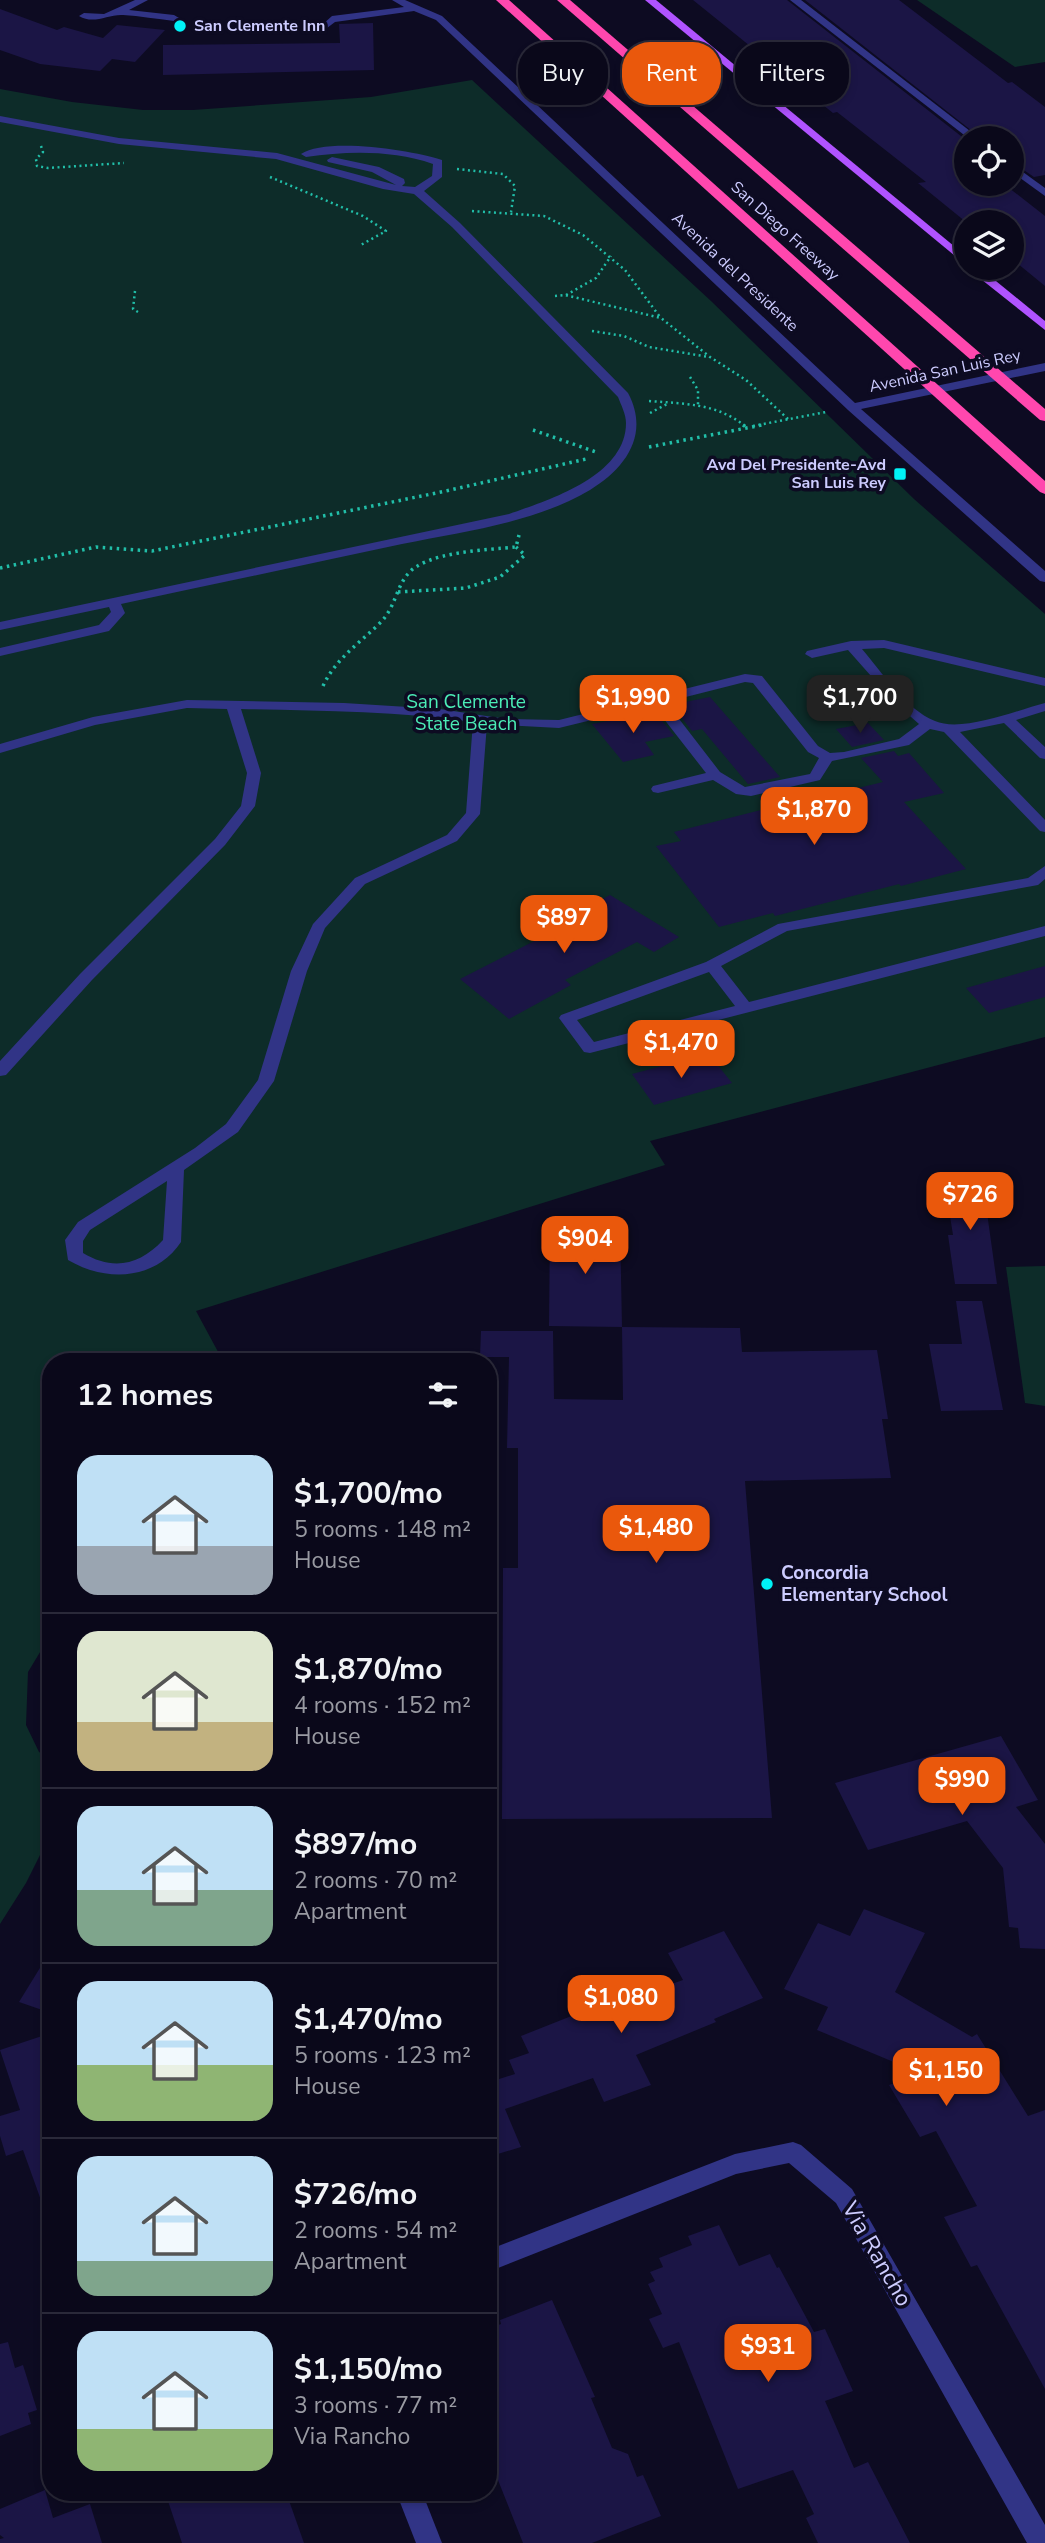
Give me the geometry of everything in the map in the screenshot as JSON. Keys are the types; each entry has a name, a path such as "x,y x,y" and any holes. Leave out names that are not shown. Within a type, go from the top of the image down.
{"highway":[{"name":"San Diego Freeway","path":"502,0 1045,489"},
{"name":"San Diego Freeway","path":"563,0 1045,417"}],"main road":[{"path":"650,0 954,252"},
{"path":"988,280 1045,327"}],"street":[{"path":"84,16 105,17 143,0"},
{"name":"Avenida del Presidente","path":"397,0 439,18 852,407 1045,578"},
{"path":"795,0 959,126"},
{"path":"327,25 332,19 415,8"},
{"path":"117,11 174,18"},
{"path":"0,119 119,141 277,156 323,151 420,155 438,162 438,177 417,191"},
{"path":"356,165 388,152"},
{"path":"306,154 375,169 400,181 401,187"},
{"path":"0,626 512,517 576,493 610,468 623,453 633,425 625,398 417,191 387,187 277,156"},
{"path":"1024,176 1045,193"},
{"name":"Avenida San Luis Rey","path":"852,407 1042,367"},
{"path":"0,652 104,628 118,613 114,602"},
{"path":"812,654 851,645 884,644 1045,682"},
{"path":"851,645 912,712 928,724 964,728 1045,707"},
{"path":"0,749 93,721 141,710 187,704 440,713 506,723 559,724 745,678 757,679 813,749 827,757 844,756 904,742 928,724"},
{"path":"657,699 715,775 741,790 751,792 815,776 827,757"},
{"path":"0,1070 86,977 220,842 248,806 254,774 233,706"},
{"path":"1005,718 1045,755"},
{"path":"176,1169 172,1242 152,1261 117,1270 88,1266 74,1256 75,1240 84,1226 176,1169 232,1128 266,1081 299,971 318,927 360,881 452,838 473,814 480,719"},
{"path":"948,728 1045,828"},
{"path":"658,789 715,775"},
{"path":"1045,871 1033,883 783,926 712,965 567,1018 590,1048 1045,931"},
{"path":"712,965 744,1007"},
{"name":"Via Rancho","path":"497,2257 734,2164 793,2152 844,2196 1041,2543"},
{"path":"413,2501 429,2543"}],"path":[{"path":"34,144 41,146 43,152 36,159 37,166 47,168 129,163"},
{"path":"438,167 503,174 515,187 512,212"},
{"path":"266,174 363,216 386,231 359,246"},
{"path":"439,211 512,212 544,216 583,235 611,256 661,318 709,357 746,380 789,420"},
{"path":"565,295 596,278 611,256"},
{"path":"135,291 133,309 138,312"},
{"path":"527,298 565,295 661,318"},
{"path":"562,333 593,331 624,336 649,347 709,357"},
{"path":"690,377 696,384 700,400 698,405"},
{"path":"625,398 698,405 729,413 747,428"},
{"path":"623,453 831,411"},
{"path":"0,568 96,547 152,551 446,492 603,455 533,430"},
{"path":"512,517 520,537 516,547"},
{"path":"316,707 328,672 392,610 402,577 424,562 476,551 516,547 525,555 500,577 467,589 398,592"}],"green space":[{"path":"917,0 1045,0 1045,62 1015,67"},
{"name":"San Clemente State Beach","path":"472,80 711,301 914,499 1045,614 1045,1037 650,1141 665,1165 196,1311 219,1353 42,1353 42,1649 28,1672 26,1725 42,1754 42,1851 0,1924 0,89 72,102 143,110 193,110 371,97"},
{"path":"1045,1266 1045,1406 1025,1403 1006,1267"}],"building":[{"path":"693,0 787,0 841,42 745,42"},
{"path":"805,0 899,0 1008,83 1012,82 1045,107 1045,175 1034,177 1024,170 1024,126 966,126"},
{"path":"0,9 57,30 64,27 103,38 117,25 165,30 135,62 112,59 100,71 40,64 0,50"},
{"path":"373,23 374,70 163,75 163,45 340,43 339,24"},
{"path":"849,48 954,131 954,196 1019,196 1045,216 1045,286 1024,269 1024,210 954,210 954,212 918,183 926,182 837,112 833,113 823,105 849,105"},
{"path":"710,697 780,777 748,784 702,729 692,731 674,708 682,706 680,703"},
{"path":"655,712 674,736 645,742 654,755 623,762 592,724"},
{"path":"868,723 884,740 852,747 836,729"},
{"path":"894,751 898,756 909,753 944,793 904,802 966,869 719,927 656,846 681,841 674,832 769,808 759,797 790,790 801,802 883,782 861,758"},
{"path":"610,895 679,937 654,952 637,942 565,980 571,985 509,1019 460,979 544,936 540,933"},
{"path":"1045,966 1045,997 989,1013 966,988"},
{"path":"712,1058 732,1083 654,1105 632,1074 681,1061 684,1066"},
{"path":"982,1177 997,1284 955,1284 948,1235 953,1235 944,1178"},
{"path":"550,1224 620,1225 622,1327 549,1326"},
{"path":"956,1301 982,1301 1003,1410 941,1411 929,1344 962,1344"},
{"path":"622,1327 740,1328 742,1352 877,1350 888,1419 882,1419 891,1478 745,1481 772,1818 502,1819 503,1568 518,1568 518,1448 507,1448 509,1357 497,1357 497,1353 480,1353 481,1331 553,1331 554,1399 623,1400"},
{"path":"1001,1736 1038,1800 1016,1807 1045,1844 1045,1949 1020,1948 1018,1928 1009,1927 1003,1868 967,1821 868,1850 835,1783"},
{"path":"864,1909 925,1933 895,1992 972,2037 977,2034 1028,2116 1045,2110 1045,2389 977,2265 971,2267 944,2217 977,2206 936,2131 920,2137 889,2085 920,2073 817,2030 828,2007 784,1989 818,1923 850,1936"},
{"path":"724,1931 763,1998 714,2019 716,2022 636,2055 651,2085 604,2102 593,2078 505,2109 521,2147 497,2154 497,2080 515,2074 509,2060 529,2053 521,2036 579,2013 580,2016 683,1980 668,1953"},
{"path":"42,1965 42,2010 19,2002"},
{"path":"42,2036 42,2203 23,2150 6,2156 0,2136 0,2116 20,2110 0,2050"},
{"path":"719,2225 739,2266 770,2254 814,2332 825,2329 853,2391 825,2401 854,2468 868,2462 910,2543 818,2543 806,2518 814,2514 793,2470 738,2489 679,2342 663,2348 649,2319 662,2314 648,2284 655,2281 650,2272 663,2267 659,2258 692,2245 688,2236"},
{"path":"552,2300 595,2397 591,2398 612,2448 628,2454 637,2477 643,2475 661,2516 592,2543 523,2543 497,2478 497,2326 501,2324 500,2320"},
{"path":"8,2342 15,2368 23,2365 37,2410 28,2413 31,2424 0,2436 0,2344"},
{"path":"42,2491 42,2501 48,2501 53,2518 90,2504 102,2543 0,2543 0,2539 4,2538 0,2535 0,2509"},
{"path":"168,2501 289,2501 304,2543 182,2543"}],"place":[{"name":"San Clemente Inn","path":"180,26"},
{"name":"Avd Del Presidente-Avd San Luis Rey","path":"900,474"},
{"name":"Concordia Elementary School","path":"767,1584"}]}
